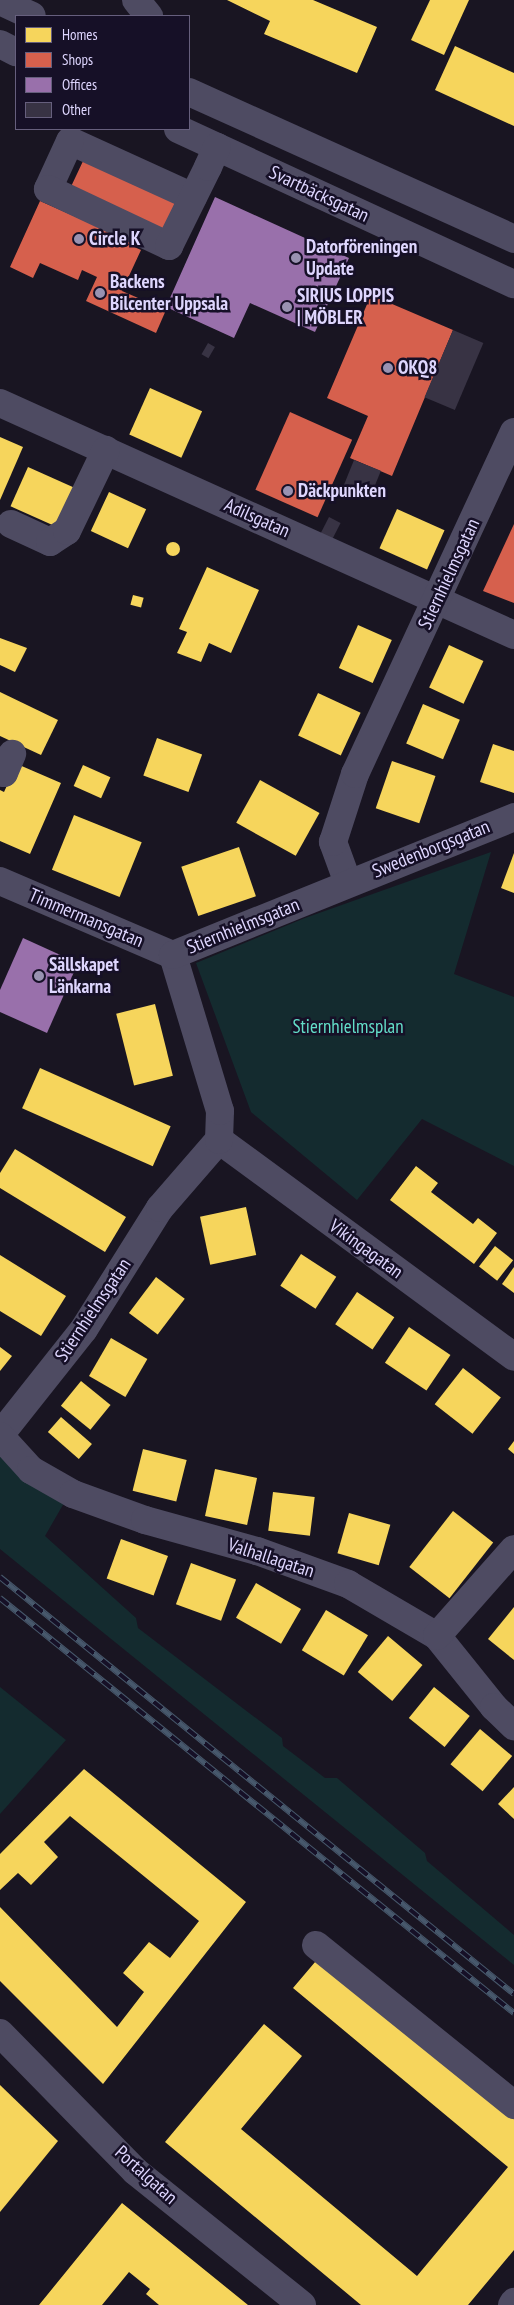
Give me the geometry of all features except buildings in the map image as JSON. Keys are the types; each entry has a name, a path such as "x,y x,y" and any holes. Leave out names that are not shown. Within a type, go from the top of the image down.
{"street":[{"path":"136,0 148,15"},
{"path":"0,1 30,15"},
{"path":"0,44 15,52"},
{"name":"Svartbäcksgatan","path":"190,92 514,239"},
{"name":"Svartbäcksgatan","path":"180,130 514,284"},
{"path":"193,197 70,142 48,189 169,246 193,197 217,147"},
{"name":"Adilsgatan","path":"0,403 438,599 514,635"},
{"name":"Stiernhielmsgatan","path":"0,1435 84,1329 160,1208 219,1140 220,1110 173,955 348,882 333,842 355,774 514,432"},
{"path":"11,524 50,542 67,531 106,450"},
{"name":"Swedenborgsgatan","path":"348,882 514,817"},
{"name":"Timmermansgatan","path":"0,881 173,955"},
{"name":"Vikingagatan","path":"219,1140 514,1357"},
{"name":"Valhallagatan","path":"0,1435 31,1470 73,1494 145,1520 257,1551 348,1584 437,1636 494,1707 514,1726"},
{"path":"437,1636 514,1549"},
{"path":"316,1945 514,2105"},
{"name":"Portalgatan","path":"0,2033 135,2170 302,2305"}],"green space":[{"name":"Stiernhielmsplan","path":"491,852 454,974 514,997 514,1166 422,1119 357,1200 251,1112 196,963 305,918"},
{"path":"0,1450 64,1503 45,1536 136,1618 138,1628 282,1738 283,1746 325,1778 337,1778 425,1853 427,1861 514,1935 514,1965 0,1549"},
{"path":"0,1687 66,1740 0,1814"}],"railway":[{"path":"0,1577 514,1994"},
{"path":"0,1598 514,2013"}],"place":[{"name":"Circle K","path":"79,239"},
{"name":"Datorföreningen Update","path":"296,258"},
{"name":"Backens Bilcenter Uppsala","path":"100,293"},
{"name":"SIRIUS LOPPIS | MÖBLER","path":"287,307"},
{"name":"OKQ8","path":"388,368"},
{"name":"Däckpunkten","path":"288,491"},
{"name":"Sällskapet Länkarna","path":"39,976"}]}
